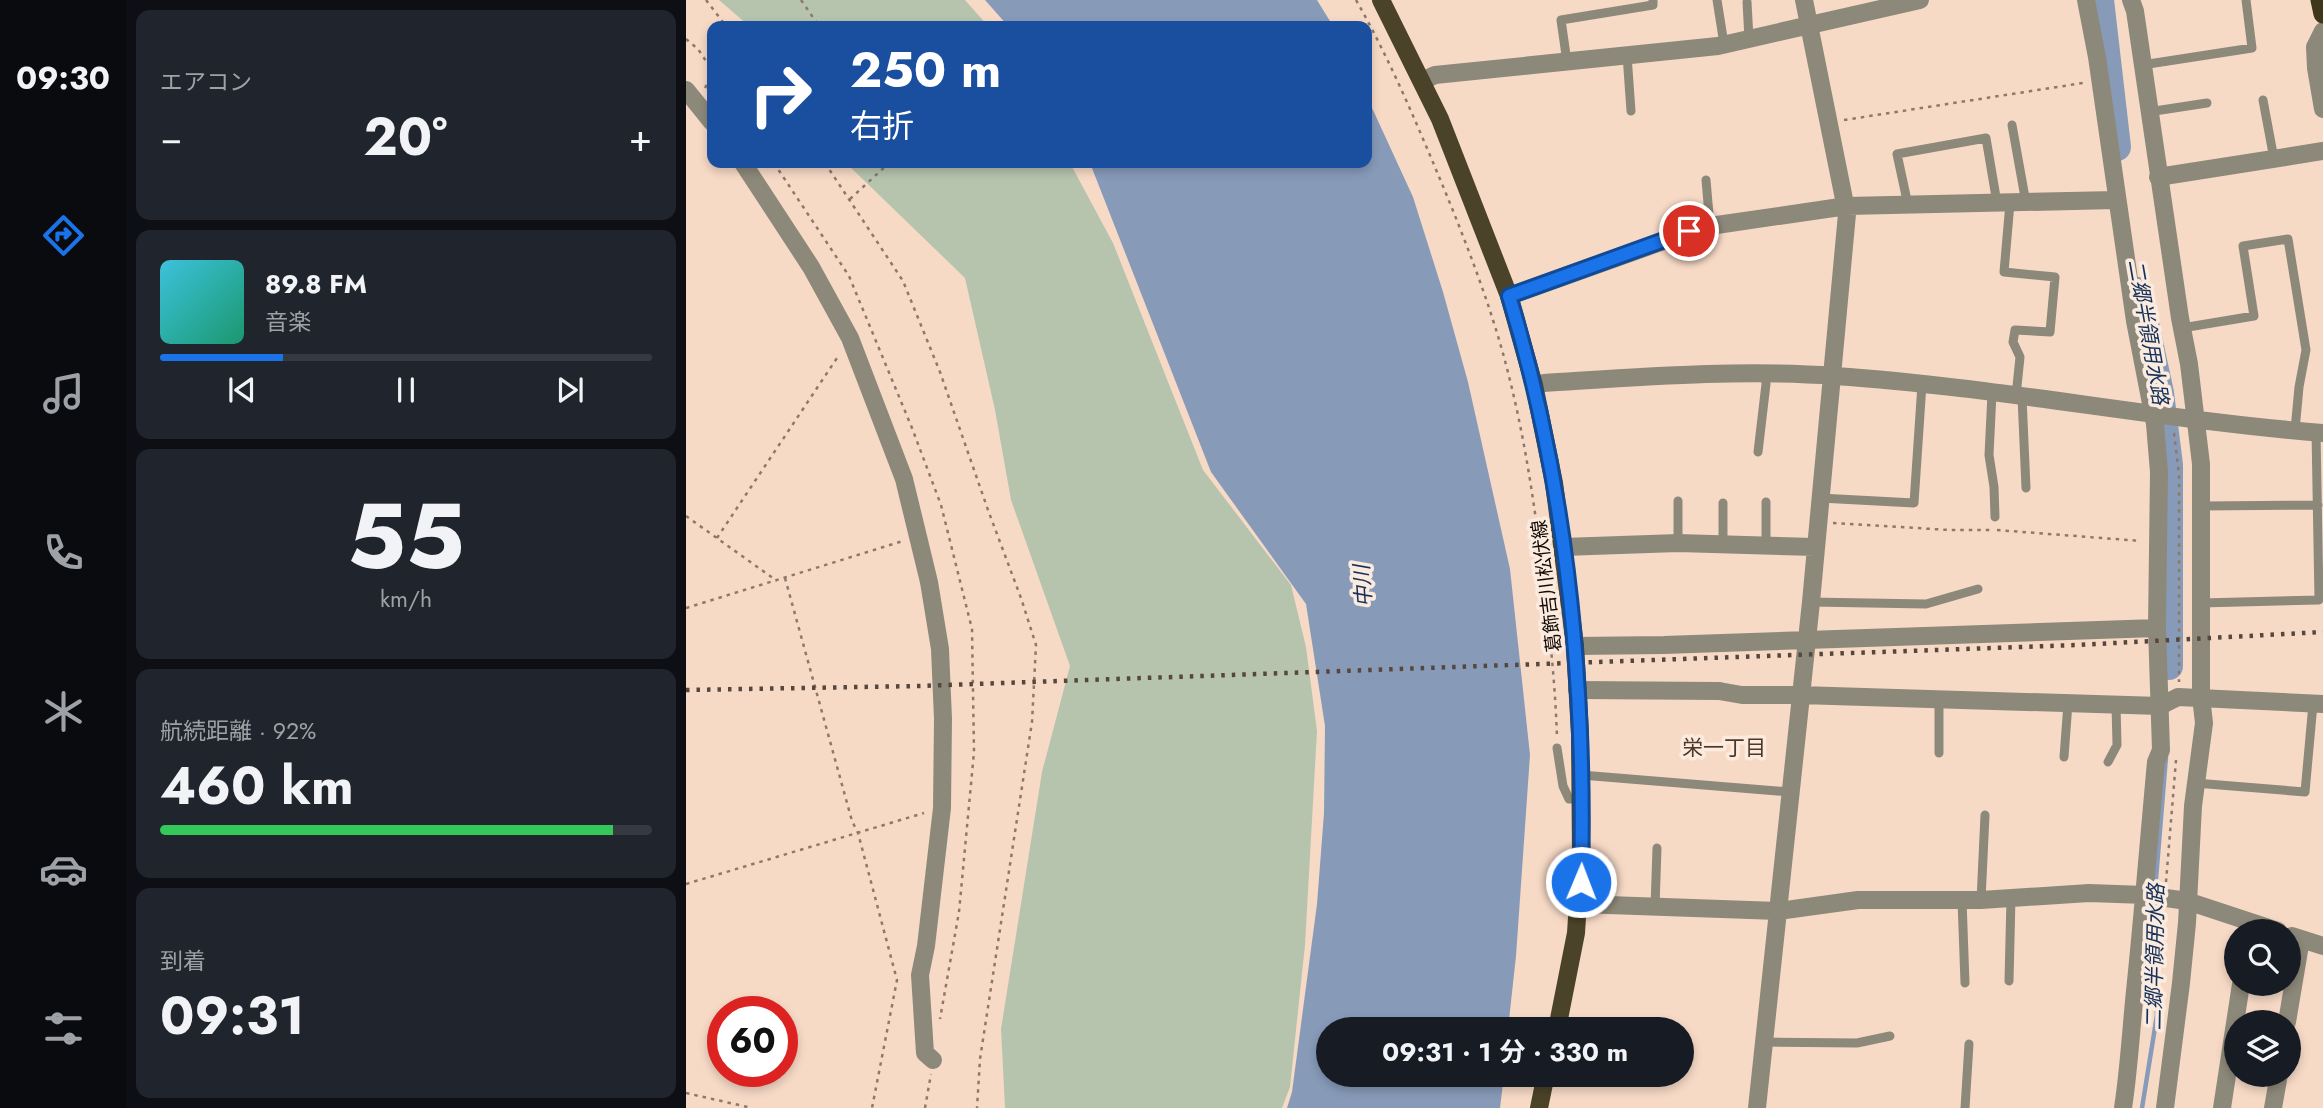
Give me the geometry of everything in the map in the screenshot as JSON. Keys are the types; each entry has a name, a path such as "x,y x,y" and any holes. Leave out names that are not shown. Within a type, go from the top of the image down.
{"highway":[{"path":"2320,0 2323,14"}],"main road":[{"name":"葛飾吉川松伏線","path":"1381,0 1440,119 1509,296 1534,385 1563,547 1575,646 1581,775 1580,904 1558,1017"},
{"path":"1539,1108 1543,1087"}],"street":[{"path":"1757,1108 1811,602 1847,206 1804,0"},
{"path":"1422,81 1435,75 1724,44 1920,0"},
{"path":"2086,0 2135,321 2153,413 2159,472 2157,628 2161,750 2155,762 2130,1064 2123,1108"},
{"path":"2131,0 2181,328 2184,420 2201,464 2201,697 2204,723 2195,783 2181,983 2165,1108"},
{"path":"2323,31 2315,47 2323,109"},
{"path":"686,90 707,116"},
{"path":"2158,177 2323,151"},
{"path":"746,168 811,267 850,338 904,479 919,536 940,649 943,719 942,808 926,946 920,975 925,1053 933,1060"},
{"path":"1509,296 1675,235 1710,226 1847,206 2116,201"},
{"path":"1534,385 1643,376 1832,376 2019,396 2153,413 2184,420 2319,432"},
{"path":"1563,547 1678,543 1815,547"},
{"path":"1575,646 2157,628"},
{"path":"1577,690 1719,691 1742,695 2160,706 2178,696 2318,704"},
{"path":"1580,904 1778,911 1858,900 1981,900 2089,893 2145,895 2187,901 2232,919"},
{"path":"2301,939 2323,946"},
{"path":"2222,1108 2239,996"},
{"path":"2273,1108 2277,1087"}],"lane":[{"path":"1567,62 1561,20 1653,5 1653,0"},
{"path":"1717,0 1724,44"},
{"path":"2141,65 2252,48 2246,0"},
{"path":"1746,2 1749,38"},
{"path":"1627,55 1631,111"},
{"path":"2263,100 2274,159"},
{"path":"2148,112 2207,103"},
{"path":"2012,125 2011,203 2004,272 2055,277 2050,332 2015,330 2013,342 2020,357 2019,396 2026,488"},
{"path":"1908,205 1897,155 1986,138 2011,203"},
{"path":"1706,180 1710,226"},
{"path":"2181,328 2254,316 2243,246 2288,239 2306,350 2295,430"},
{"path":"1758,452 1765,374"},
{"path":"1820,498 1914,503 1922,384"},
{"path":"1992,393 1989,455 1995,517"},
{"path":"2201,603 2319,600 2319,432"},
{"path":"1678,501 1678,543"},
{"path":"1766,502 1766,545"},
{"path":"1723,503 1723,543"},
{"path":"2202,506 2318,505"},
{"path":"1811,602 1926,604 1978,589"},
{"path":"1939,753 1940,699"},
{"path":"2064,757 2068,703"},
{"path":"2195,783 2305,792 2318,704"},
{"path":"2108,762 2117,745 2116,705"},
{"path":"1557,748 1563,786 1569,799 1581,799"},
{"path":"1581,775 1790,792"},
{"path":"1981,900 1985,815"},
{"path":"1655,907 1657,848"},
{"path":"2009,981 2011,898"},
{"path":"1962,900 1965,983"},
{"path":"1763,1042 1857,1043 1890,1035"},
{"path":"1965,1108 1969,1044"}],"path":[{"path":"706,0 722,21"},
{"path":"801,0 816,21"},
{"path":"1356,0 1368,21"},
{"path":"1372,29 1447,195 1493,320 1510,383 1532,487 1550,632 1557,748"},
{"path":"686,39 707,62"},
{"path":"1829,122 2100,81"},
{"path":"828,168 903,281 949,398 1036,645 1032,722 980,1059 977,1108"},
{"path":"850,200 884,168"},
{"path":"717,538 850,338"},
{"path":"2178,685 2179,474 2184,420"},
{"path":"686,516 777,581"},
{"path":"1818,523 1949,530 2015,529 2158,542"},
{"path":"686,608 919,536"},
{"path":"785,578 897,980 872,1108"},
{"path":"686,884 942,808"},
{"path":"686,1093 752,1108"}],"green space":[{"path":"719,0 965,0 984,21 743,21"},
{"path":"851,168 1073,168 1113,243 1203,470 1291,585 1306,647 1317,731 1305,945 1290,1087 1282,1108 1005,1108 1001,1029 1042,772 1070,666 1011,500 995,410 965,278"}],"water":[{"path":"985,0 1317,0 1330,21 1004,21"},
{"name":"中川","path":"1372,108 1413,197 1468,382 1510,569 1530,755 1509,1017 1316,1017 1316,1087 1503,1087 1500,1108 1287,1108 1292,1092 1317,904 1324,813 1325,726 1306,604 1211,472 1092,168 1372,168"}],"waterway":[{"name":"二郷半領用水路","path":"2100,0 2117,147"},
{"name":"二郷半領用水路","path":"2138,291 2160,393 2169,465 2169,666"},
{"name":"二郷半領用水路","path":"2155,891 2166,757"},
{"name":"二郷半領用水路","path":"2142,1108 2157,1015 2152,932 2154,900"}],"railway":[{"path":"686,690 918,686 2077,645 2323,632"}],"district":[{"name":"栄一丁目","path":"1724,748"}],"route":[{"path":"1581,882 1581,775 1575,646 1563,547 1534,385 1509,296 1524,293 1689,231"}]}
